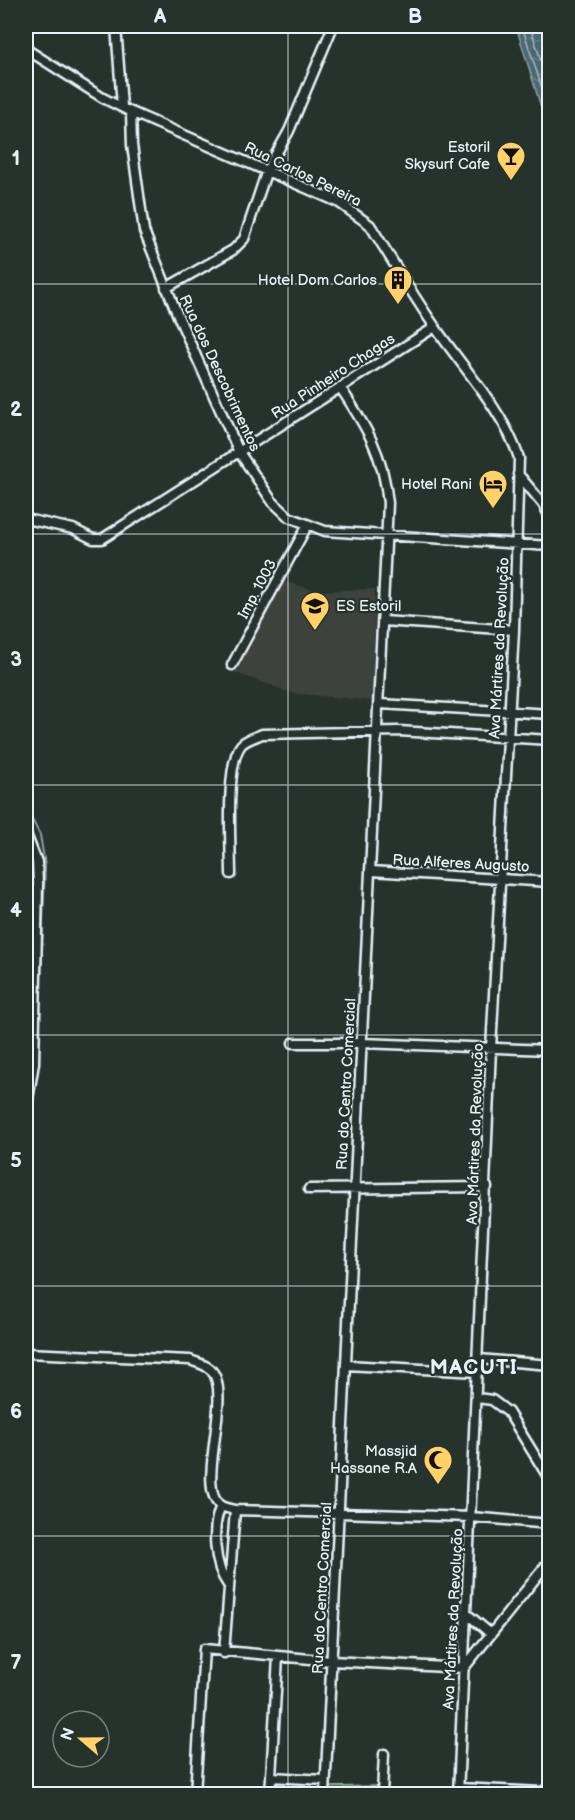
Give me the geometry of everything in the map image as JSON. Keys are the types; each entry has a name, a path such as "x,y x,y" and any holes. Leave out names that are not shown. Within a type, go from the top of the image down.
{"street":[{"path":"116,26 122,107"},
{"path":"166,288 233,250 244,239 267,170 289,131 333,26"},
{"name":"Rua Carlos Pereira","path":"26,49 131,112 338,202 370,225 435,327 515,445 519,458 518,474"},
{"name":"Rua dos Descobrimentos","path":"131,112 132,145 144,231 166,288 239,452 272,501 289,517 307,526 325,531 387,537 549,546"},
{"name":"Rua Pinheiro Chagas","path":"26,519 73,529 93,539 102,539 435,327"},
{"name":"Rua do Centro Comercial","path":"325,1794 387,537 385,472 364,424 340,387"},
{"path":"518,474 543,504 549,518"},
{"name":"Ava Mártires da Revolução","path":"459,1791 487,1187 491,1049 518,544 518,474"},
{"name":"Imp. 1003","path":"232,665 307,526"},
{"path":"383,621 514,630"},
{"path":"380,704 549,714"},
{"path":"231,874 233,762 242,744 262,734 420,732 549,740"},
{"path":"26,834 36,862 38,884 34,1063 26,1112"},
{"name":"Rua Alferes Augusto","path":"371,872 549,882"},
{"path":"293,1043 361,1043 549,1050"},
{"path":"309,1189 487,1187"},
{"path":"26,1353 190,1360 212,1371 220,1385 214,1439 212,1493 221,1506 235,1510 471,1517 549,1524"},
{"path":"479,1359 549,1365"},
{"path":"346,1365 478,1372"},
{"path":"477,1398 492,1400 508,1412 549,1480"},
{"path":"221,1506 215,1520 216,1533 221,1572 228,1585"},
{"path":"224,1653 235,1510"},
{"path":"195,1794 204,1649 224,1653 331,1661 464,1668 549,1560"},
{"path":"467,1614 491,1634"},
{"path":"270,1794 278,1657"},
{"path":"382,1794 384,1754"},
{"path":"271,1778 326,1780"},
{"path":"459,1791 547,1791"}],"shaded area":[{"name":"ES Estoril","path":"282,581 318,591 375,589 373,701 292,693 234,672"}],"green space":[{"path":"379,1786 378,1794 330,1794 330,1787"}],"water":[{"path":"516,26 549,26 549,133"}],"waterway":[{"path":"26,808 40,835 45,865 39,1035"},
{"path":"31,1106 37,1070"},
{"path":"26,1128 29,1114"}],"place":[{"name":"Estoril Skysurf Cafe","path":"511,182"},
{"name":"Hotel Dom Carlos","path":"398,306"},
{"name":"Hotel Rani","path":"493,510"},
{"name":"ES Estoril","path":"315,632"},
{"name":"Massjid Hassane R.A","path":"438,1486"}],"district":[{"name":"MACUTI","path":"474,1367"}]}
